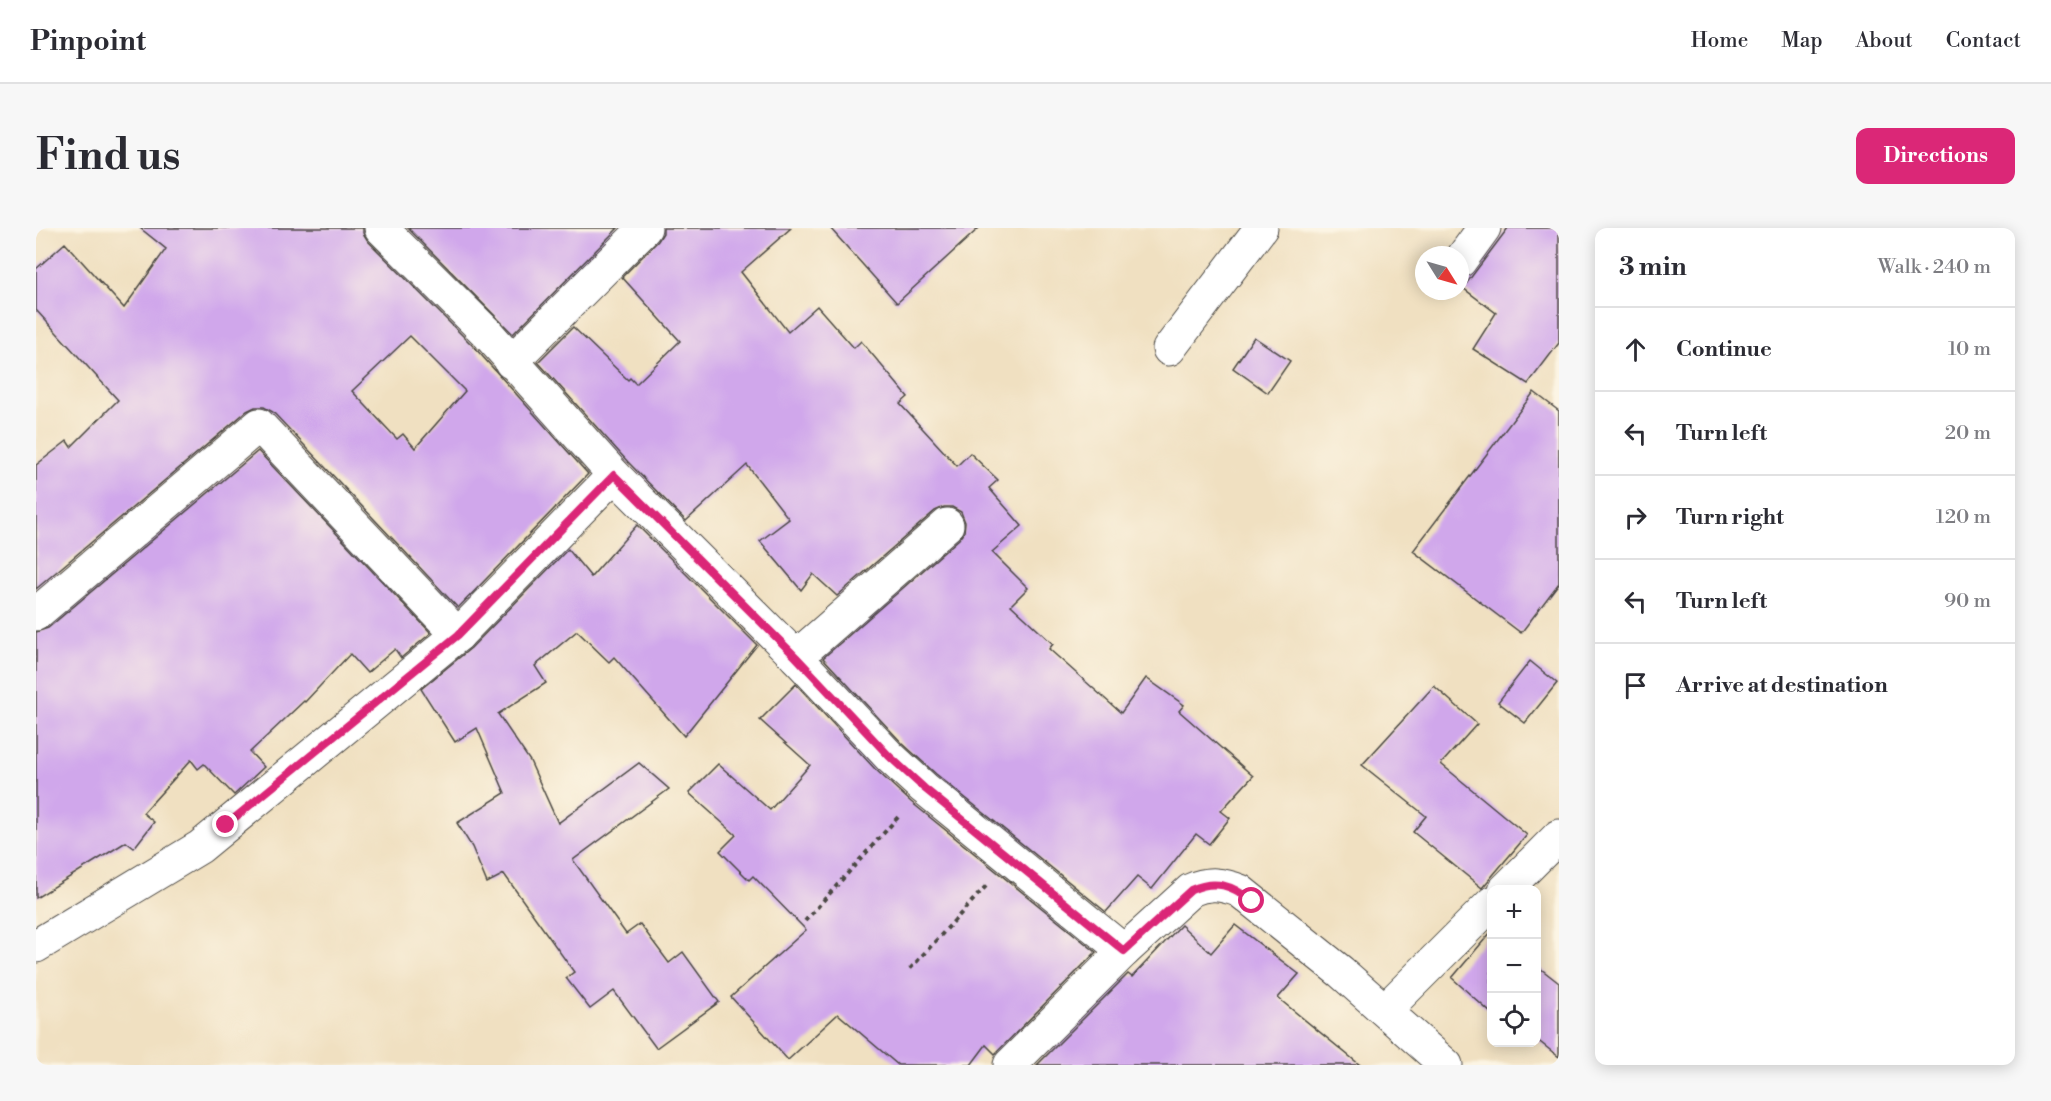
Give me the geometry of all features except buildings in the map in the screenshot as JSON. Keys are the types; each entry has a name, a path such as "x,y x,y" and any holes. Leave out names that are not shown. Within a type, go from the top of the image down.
{"street":[{"path":"381,228 488,334 614,475 796,657 889,756 924,788 1124,951"},
{"path":"511,362 645,228"},
{"path":"1169,349 1261,228"},
{"path":"36,614 260,425 458,635"},
{"path":"36,946 200,847 458,635 614,475"},
{"path":"796,657 947,525"},
{"path":"1510,885 1559,836"},
{"path":"1010,1065 1124,951 1191,890 1204,884 1229,886 1240,891 1341,972 1446,1065"},
{"path":"1385,1010 1487,907"}],"path":[{"path":"805,921 924,788"},
{"path":"910,969 1011,859"}],"route":[{"path":"226,825 458,635 614,475 796,657 889,756 924,788 1124,951 1191,890 1204,884 1229,886 1240,891 1252,901"}]}
